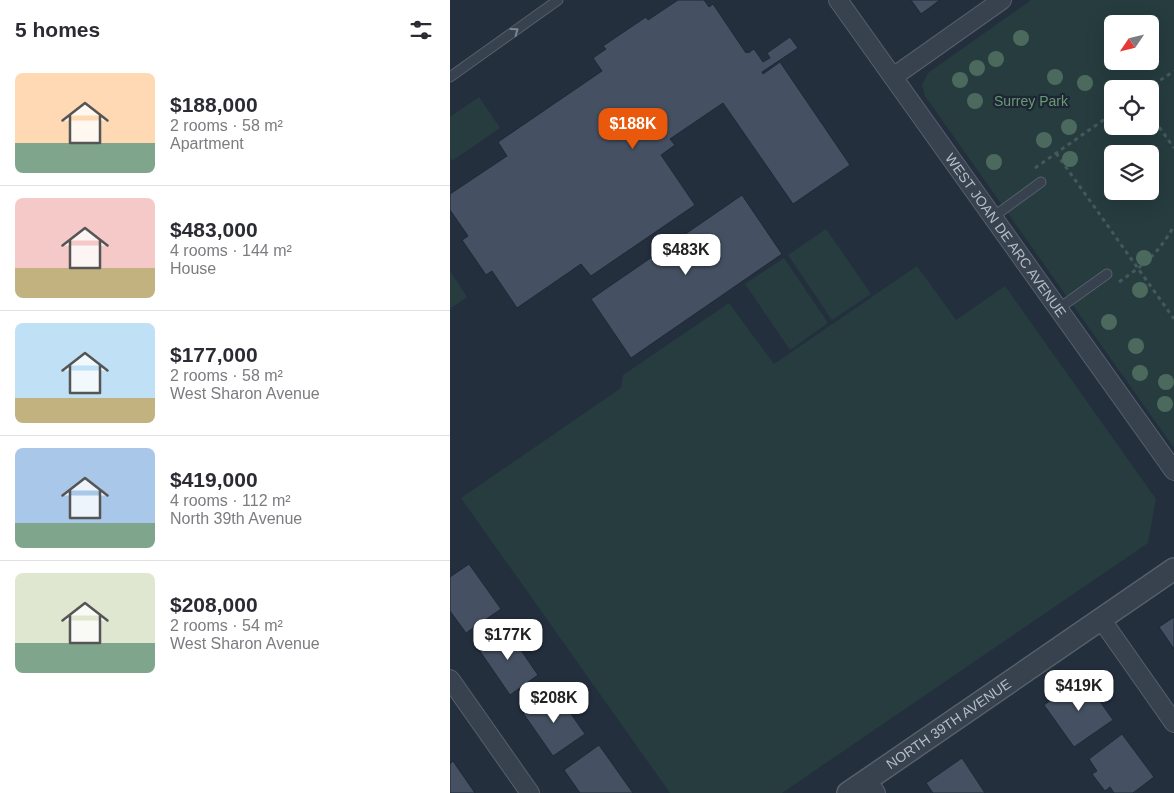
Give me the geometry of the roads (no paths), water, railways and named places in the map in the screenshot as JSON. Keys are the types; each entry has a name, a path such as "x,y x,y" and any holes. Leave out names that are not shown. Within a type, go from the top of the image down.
{"street":[{"name":"WEST JOAN DE ARC AVENUE","path":"838,0 1174,471"},
{"path":"893,76 1002,0"},
{"name":"NORTH 39TH AVENUE","path":"848,793 872,786 1101,619 1174,569"},
{"path":"1101,619 1174,723"},
{"path":"450,679 530,793"}],"lane":[{"path":"450,77 558,0"},
{"path":"993,217 1041,182"},
{"path":"1058,309 1107,274"}],"park label":[{"name":"Surrey Park","path":"1031,101"}]}
